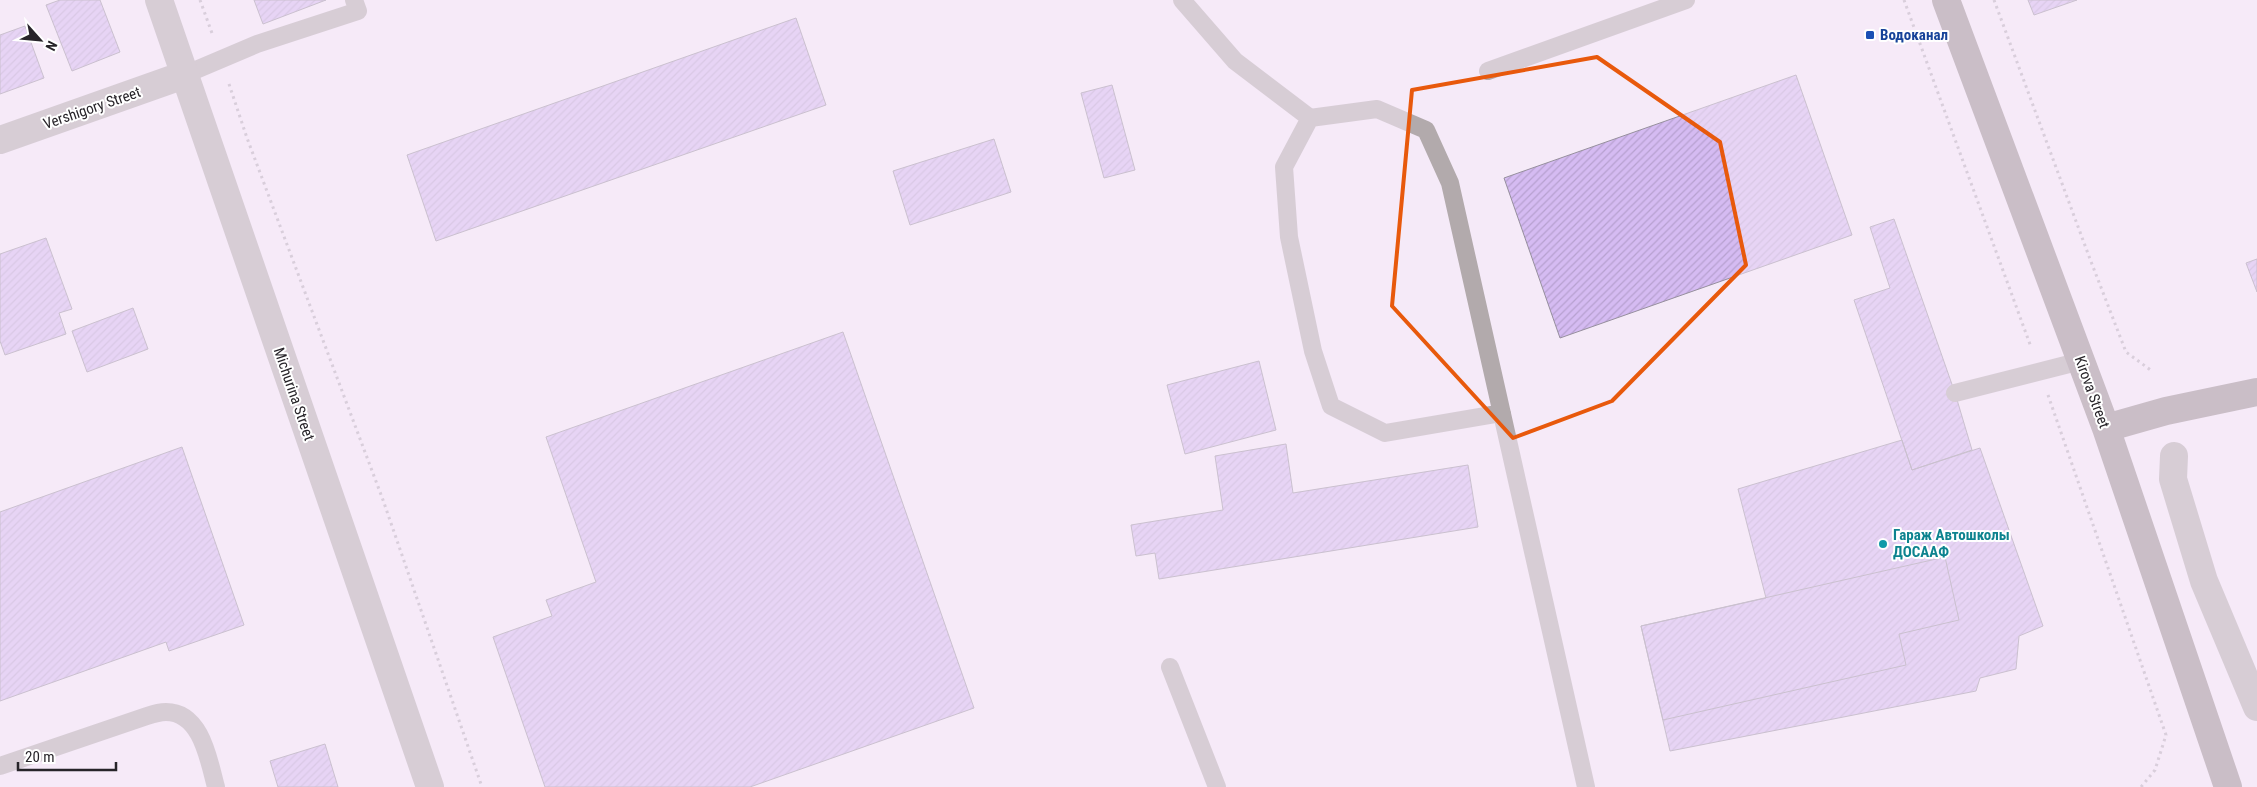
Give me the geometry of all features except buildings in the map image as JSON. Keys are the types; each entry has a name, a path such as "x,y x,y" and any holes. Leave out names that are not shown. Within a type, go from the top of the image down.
{"main road":[{"name":"Kirova Street","path":"1946,0 2106,428 2228,787"},
{"path":"2106,428 2166,411 2257,392"}],"street":[{"name":"Michurina Street","path":"159,0 430,787"},
{"name":"Vershigory Street","path":"0,140 184,75"},
{"path":"2174,456 2173,479 2204,581 2257,707"}],"lane":[{"path":"184,75 221,59 358,11 354,0"},
{"path":"1182,0 1236,61 1310,118 1377,108 1426,130 1450,183 1586,787"},
{"path":"1488,71 1686,0"},
{"path":"1310,118 1284,167 1289,238 1313,351 1331,406 1385,433 1502,413"},
{"path":"1955,393 2081,361"},
{"path":"1170,667 1216,787"},
{"path":"0,766 147,716 167,712 180,716 190,724 202,739 216,787"}],"path":[{"path":"200,0 247,138 384,500 482,787"},
{"path":"1994,0 2126,352 2152,371"}],"highlighted area":[{"path":"1597,57 1720,142 1746,265 1612,401 1513,438 1392,306 1412,90"}],"place":[{"name":"Водоканал","path":"1870,35"},
{"name":"Гараж Автошколы ДОСААФ","path":"1883,544"}]}
